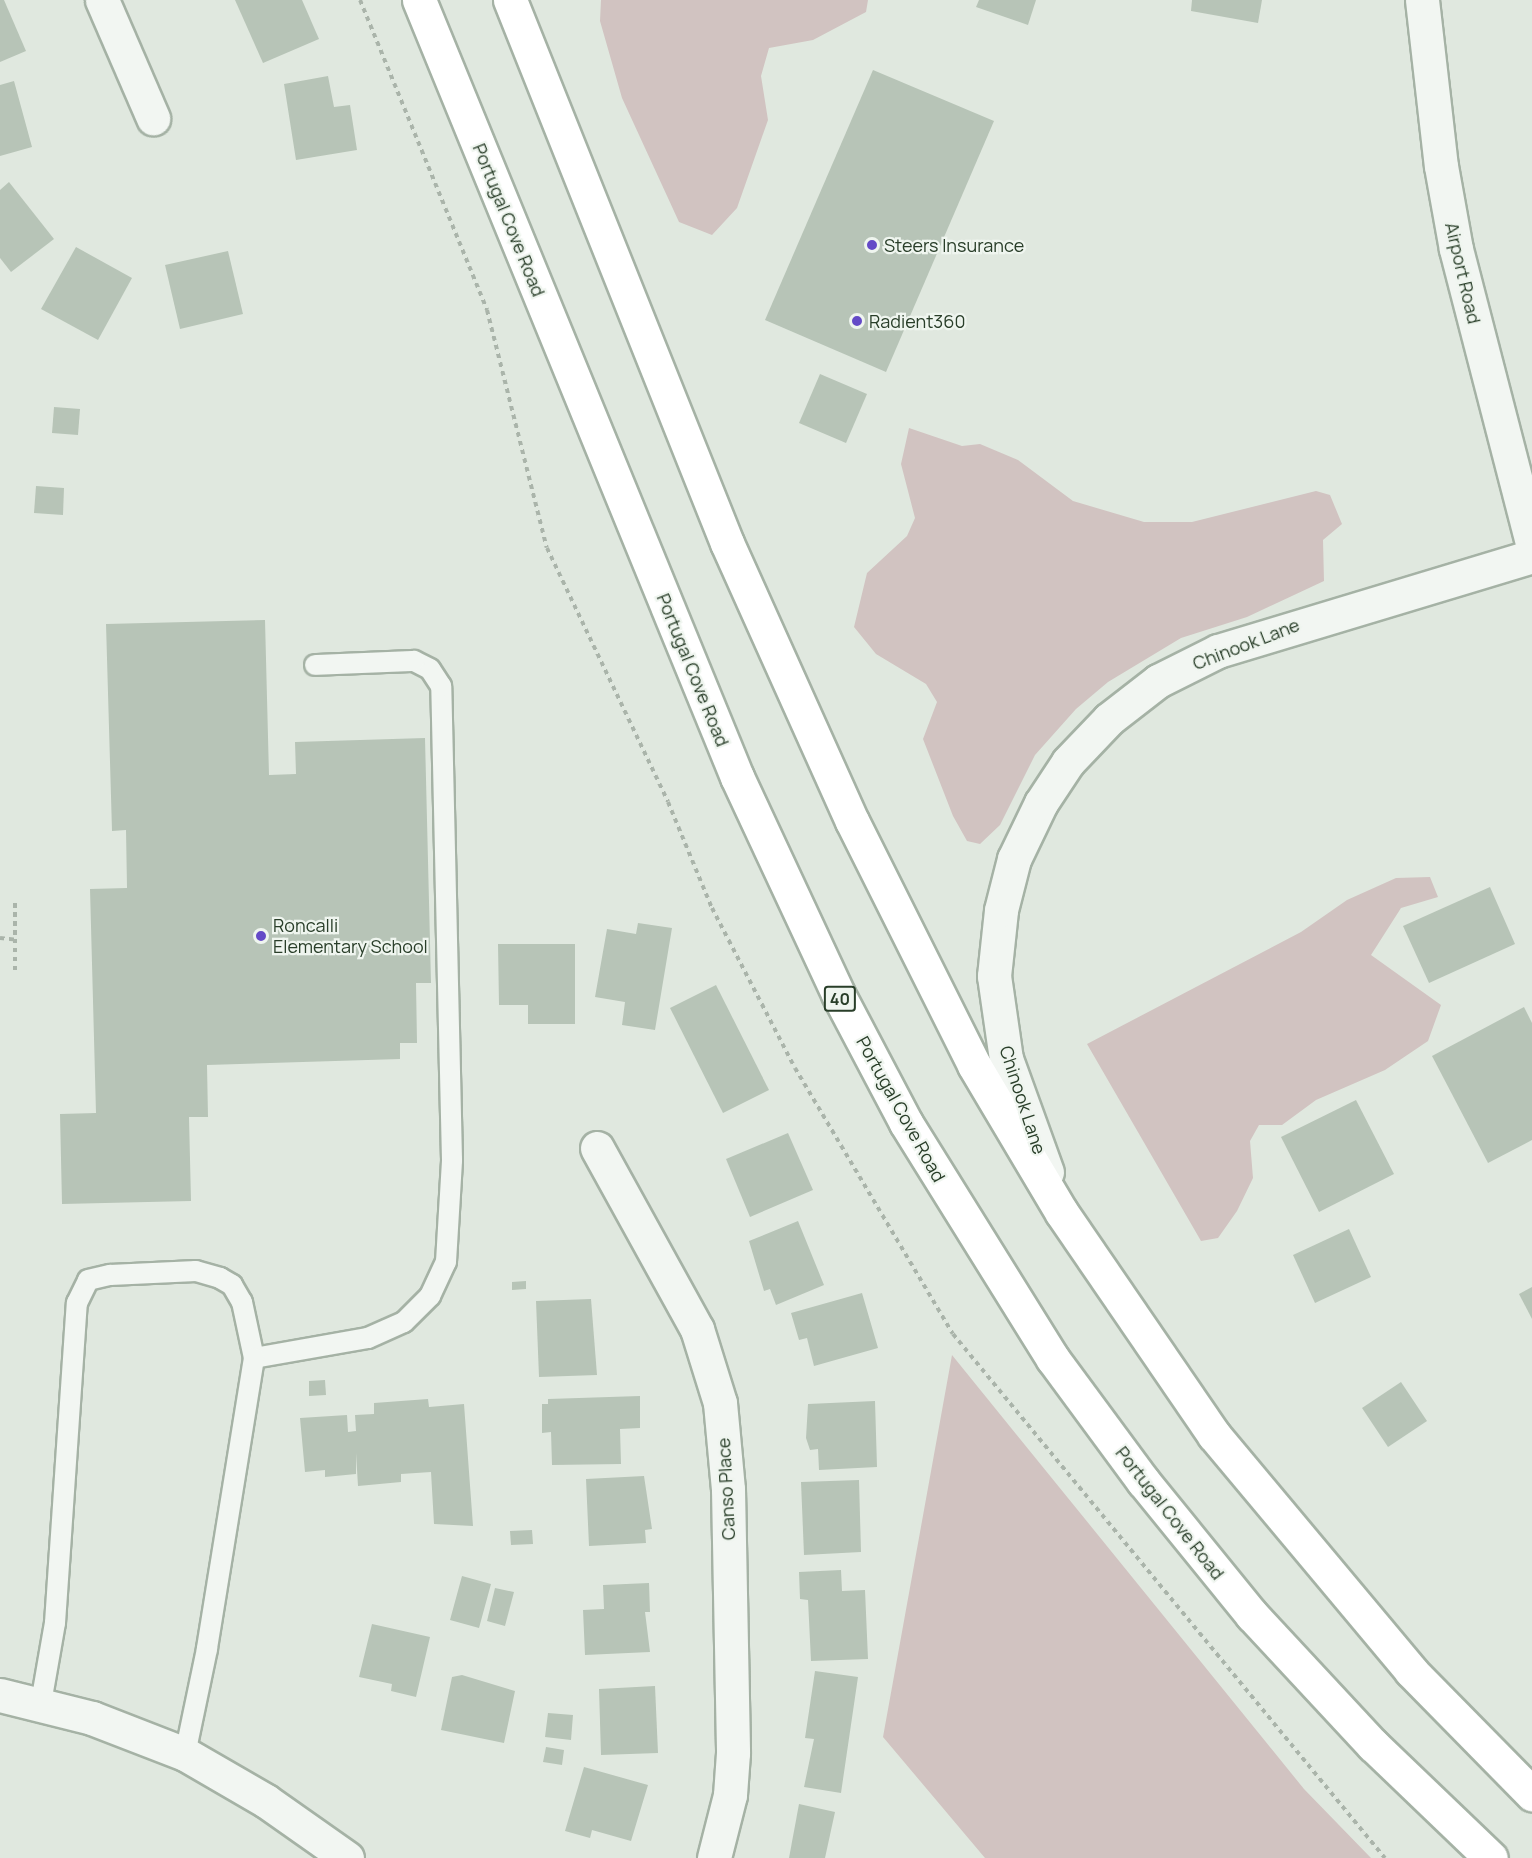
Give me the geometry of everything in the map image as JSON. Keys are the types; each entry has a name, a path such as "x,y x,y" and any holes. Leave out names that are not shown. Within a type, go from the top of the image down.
{"main road":[{"name":"Portugal Cove Road","path":"419,0 737,777 838,994 906,1123 1053,1359 1143,1481 1251,1615 1373,1745 1491,1858"},
{"path":"510,0 727,543 852,821 974,1065 1062,1213 1214,1435 1298,1541 1412,1671 1532,1794"}],"street":[{"path":"102,0 153,118"},
{"name":"Airport Road","path":"1422,0 1441,166 1456,249 1532,542"},
{"name":"Chinook Lane","path":"1062,1213 1006,1059 994,975 1001,910 1014,859 1041,802 1068,762 1109,719 1158,681 1218,651 1532,556"},
{"name":"Canso Place","path":"597,1148 697,1329 720,1403 728,1489 734,1753 730,1795 714,1858"},
{"path":"0,1695 41,1703 186,1754 266,1801 347,1858"}],"lane":[{"path":"254,1358 368,1338 404,1322 430,1296 446,1262 452,1160 441,686 430,669 414,661 315,665"},
{"path":"41,1703 55,1623 73,1334 77,1303 88,1280 196,1271 220,1278 232,1284 242,1302 254,1358 207,1649 186,1754"}],"path":[{"path":"15,903 18,940 15,971"},
{"path":"0,938 18,940"}],"shaded area":[{"path":"601,0 868,0 866,12 813,40 769,48 761,76 768,120 737,208 712,235 679,222 622,98 600,21"},
{"path":"909,428 962,446 980,444 1018,460 1073,501 1144,522 1192,522 1316,491 1330,495 1342,524 1323,540 1324,581 1247,617 1181,638 1108,682 1076,709 1035,755 1000,825 980,844 967,841 953,816 923,739 937,702 926,684 876,654 854,627 867,573 907,536 915,518 901,464"},
{"path":"1430,877 1438,897 1401,908 1371,955 1441,1005 1428,1041 1385,1070 1316,1100 1282,1125 1259,1125 1250,1141 1253,1178 1237,1211 1218,1238 1201,1241 1087,1044 1301,932 1347,900 1396,878"},
{"path":"952,1355 1304,1789 1371,1858 985,1858 883,1737"}],"building":[{"path":"0,0 4,0 26,51 0,62"},
{"path":"235,0 302,0 319,39 263,63"},
{"path":"979,0 1036,0 1028,25 976,7"},
{"path":"1192,0 1262,0 1258,23 1191,11"},
{"path":"873,70 994,121 886,372 765,320"},
{"path":"328,76 334,107 350,105 357,150 296,160 284,84"},
{"path":"14,81 32,147 0,156 0,85"},
{"path":"9,182 54,239 11,272 0,258 0,190"},
{"path":"76,247 132,278 98,340 41,309"},
{"path":"228,251 243,314 180,329 165,265"},
{"path":"820,374 867,394 846,443 799,423"},
{"path":"54,407 80,409 78,435 52,433"},
{"path":"36,486 64,488 63,515 34,513"},
{"name":"Roncalli Elementary School","path":"265,620 269,775 296,774 295,742 425,738 431,983 416,983 417,1043 400,1043 400,1059 207,1065 208,1117 189,1117 191,1201 62,1204 60,1114 96,1113 90,889 127,888 126,830 112,831 106,624"},
{"path":"1490,887 1515,944 1429,983 1403,926"},
{"path":"638,923 672,928 655,1030 622,1025 625,1002 595,997 607,929 636,934"},
{"path":"498,944 575,944 575,1024 528,1024 528,1005 499,1005"},
{"path":"716,985 769,1090 723,1113 670,1008"},
{"path":"1524,1007 1532,1023 1532,1140 1488,1163 1432,1056"},
{"path":"1356,1100 1394,1174 1319,1212 1281,1137"},
{"path":"788,1133 813,1190 750,1217 726,1159"},
{"path":"798,1221 824,1285 776,1305 770,1289 764,1291 749,1241"},
{"path":"1349,1229 1371,1277 1315,1303 1293,1255"},
{"path":"526,1281 526,1289 512,1290 512,1282"},
{"path":"1532,1287 1532,1319 1519,1294"},
{"path":"862,1293 878,1348 814,1366 807,1338 799,1340 791,1313"},
{"path":"591,1299 597,1375 539,1377 536,1301"},
{"path":"325,1380 326,1395 309,1396 309,1381"},
{"path":"1401,1382 1427,1421 1388,1447 1362,1408"},
{"path":"640,1396 640,1428 620,1429 621,1464 552,1465 551,1432 542,1433 542,1404 548,1404 548,1399"},
{"path":"428,1399 429,1407 464,1404 473,1526 434,1524 431,1472 401,1474 401,1482 358,1486 356,1453 356,1474 325,1477 325,1470 305,1472 300,1418 347,1415 348,1432 356,1431 355,1415 374,1414 374,1403"},
{"path":"875,1401 877,1467 819,1470 818,1449 810,1450 806,1438 808,1404"},
{"path":"644,1476 652,1529 645,1530 646,1543 589,1546 586,1479"},
{"path":"859,1480 861,1552 804,1555 801,1482"},
{"path":"532,1530 533,1544 511,1545 510,1531"},
{"path":"841,1570 842,1591 865,1590 868,1659 811,1661 808,1600 800,1599 799,1572"},
{"path":"462,1576 491,1584 479,1628 450,1620"},
{"path":"649,1583 650,1612 645,1612 650,1652 585,1655 583,1610 604,1609 603,1585"},
{"path":"495,1588 514,1592 505,1626 487,1621"},
{"path":"372,1624 430,1637 416,1697 391,1691 392,1684 359,1677"},
{"path":"815,1671 858,1677 841,1793 804,1787 814,1739 805,1738"},
{"path":"462,1675 515,1691 504,1743 441,1730 452,1677"},
{"path":"655,1686 658,1753 601,1755 599,1689"},
{"path":"548,1713 573,1715 571,1740 545,1737"},
{"path":"546,1747 564,1750 562,1765 543,1762"},
{"path":"584,1767 648,1785 631,1841 592,1830 590,1838 565,1831"},
{"path":"799,1804 835,1812 825,1858 789,1858"}],"place":[{"name":"Steers Insurance","path":"872,245"},
{"name":"Radient360","path":"857,321"},
{"name":"Roncalli Elementary School","path":"261,936"}]}
